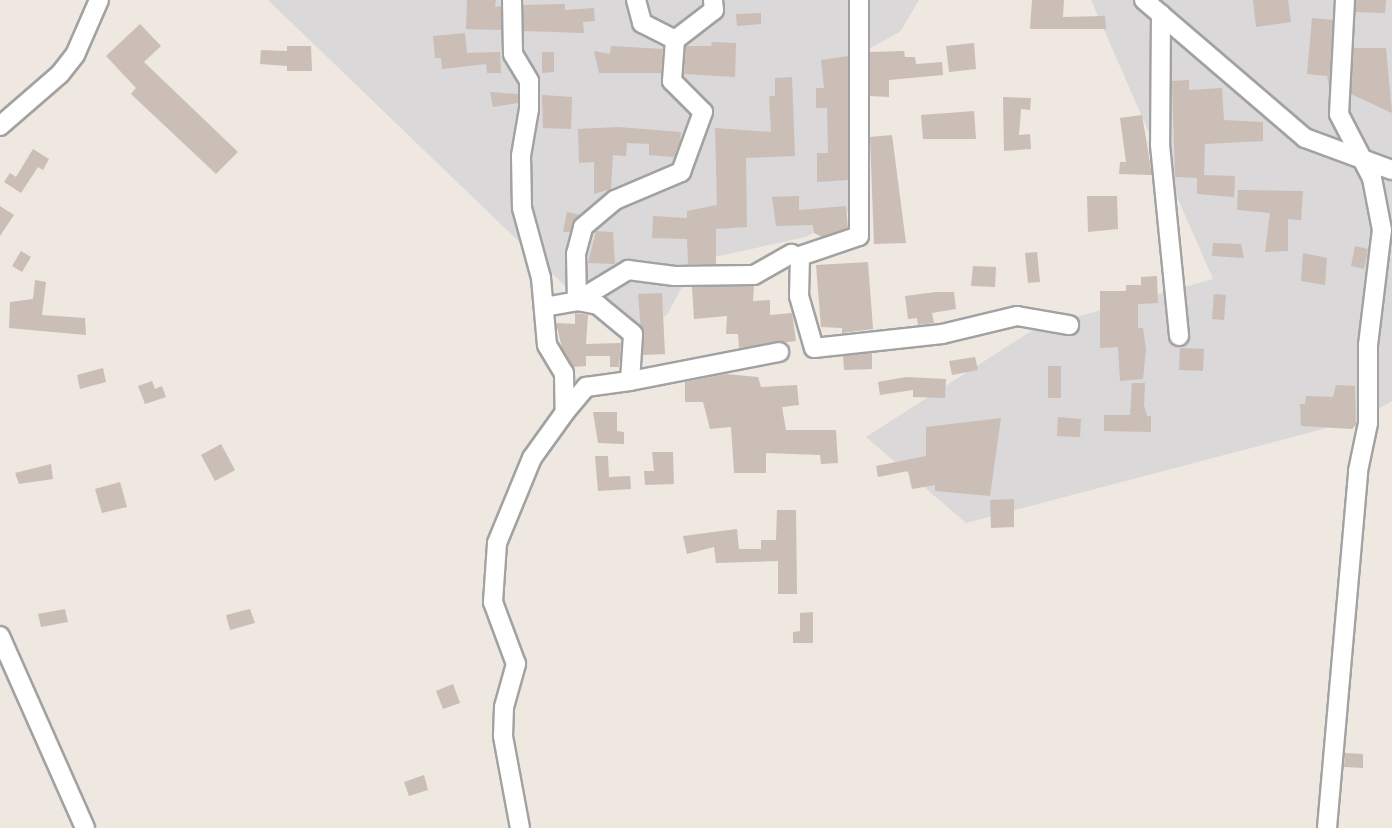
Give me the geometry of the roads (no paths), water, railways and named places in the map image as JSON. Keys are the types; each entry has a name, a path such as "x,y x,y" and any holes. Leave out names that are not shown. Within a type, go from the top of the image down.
{"street":[{"path":"0,127 60,74 75,55 99,0"},
{"path":"512,0 513,54 529,81 529,109 521,156 522,208 541,278 547,345 564,373 565,412"},
{"path":"636,0 642,23 675,40"},
{"path":"577,301 576,254 583,227 615,200 681,172 703,112 673,81 675,40 714,10 713,0"},
{"path":"859,0 859,236 800,256 799,296 814,348 943,334 1017,316 1069,325"},
{"path":"1143,0 1305,138 1392,170"},
{"path":"1326,828 1358,471 1368,423 1368,345 1382,230 1372,178 1359,158 1339,114 1345,0"},
{"path":"1161,14 1160,145 1179,336"},
{"path":"1382,230 1392,213"},
{"path":"544,307 577,301 628,270 675,276 754,275 791,254"},
{"path":"577,301 598,305 633,334 630,381"},
{"path":"520,828 503,736 504,707 516,664 493,602 494,559 532,458 586,387 779,352"},
{"path":"0,636 85,828"}]}
